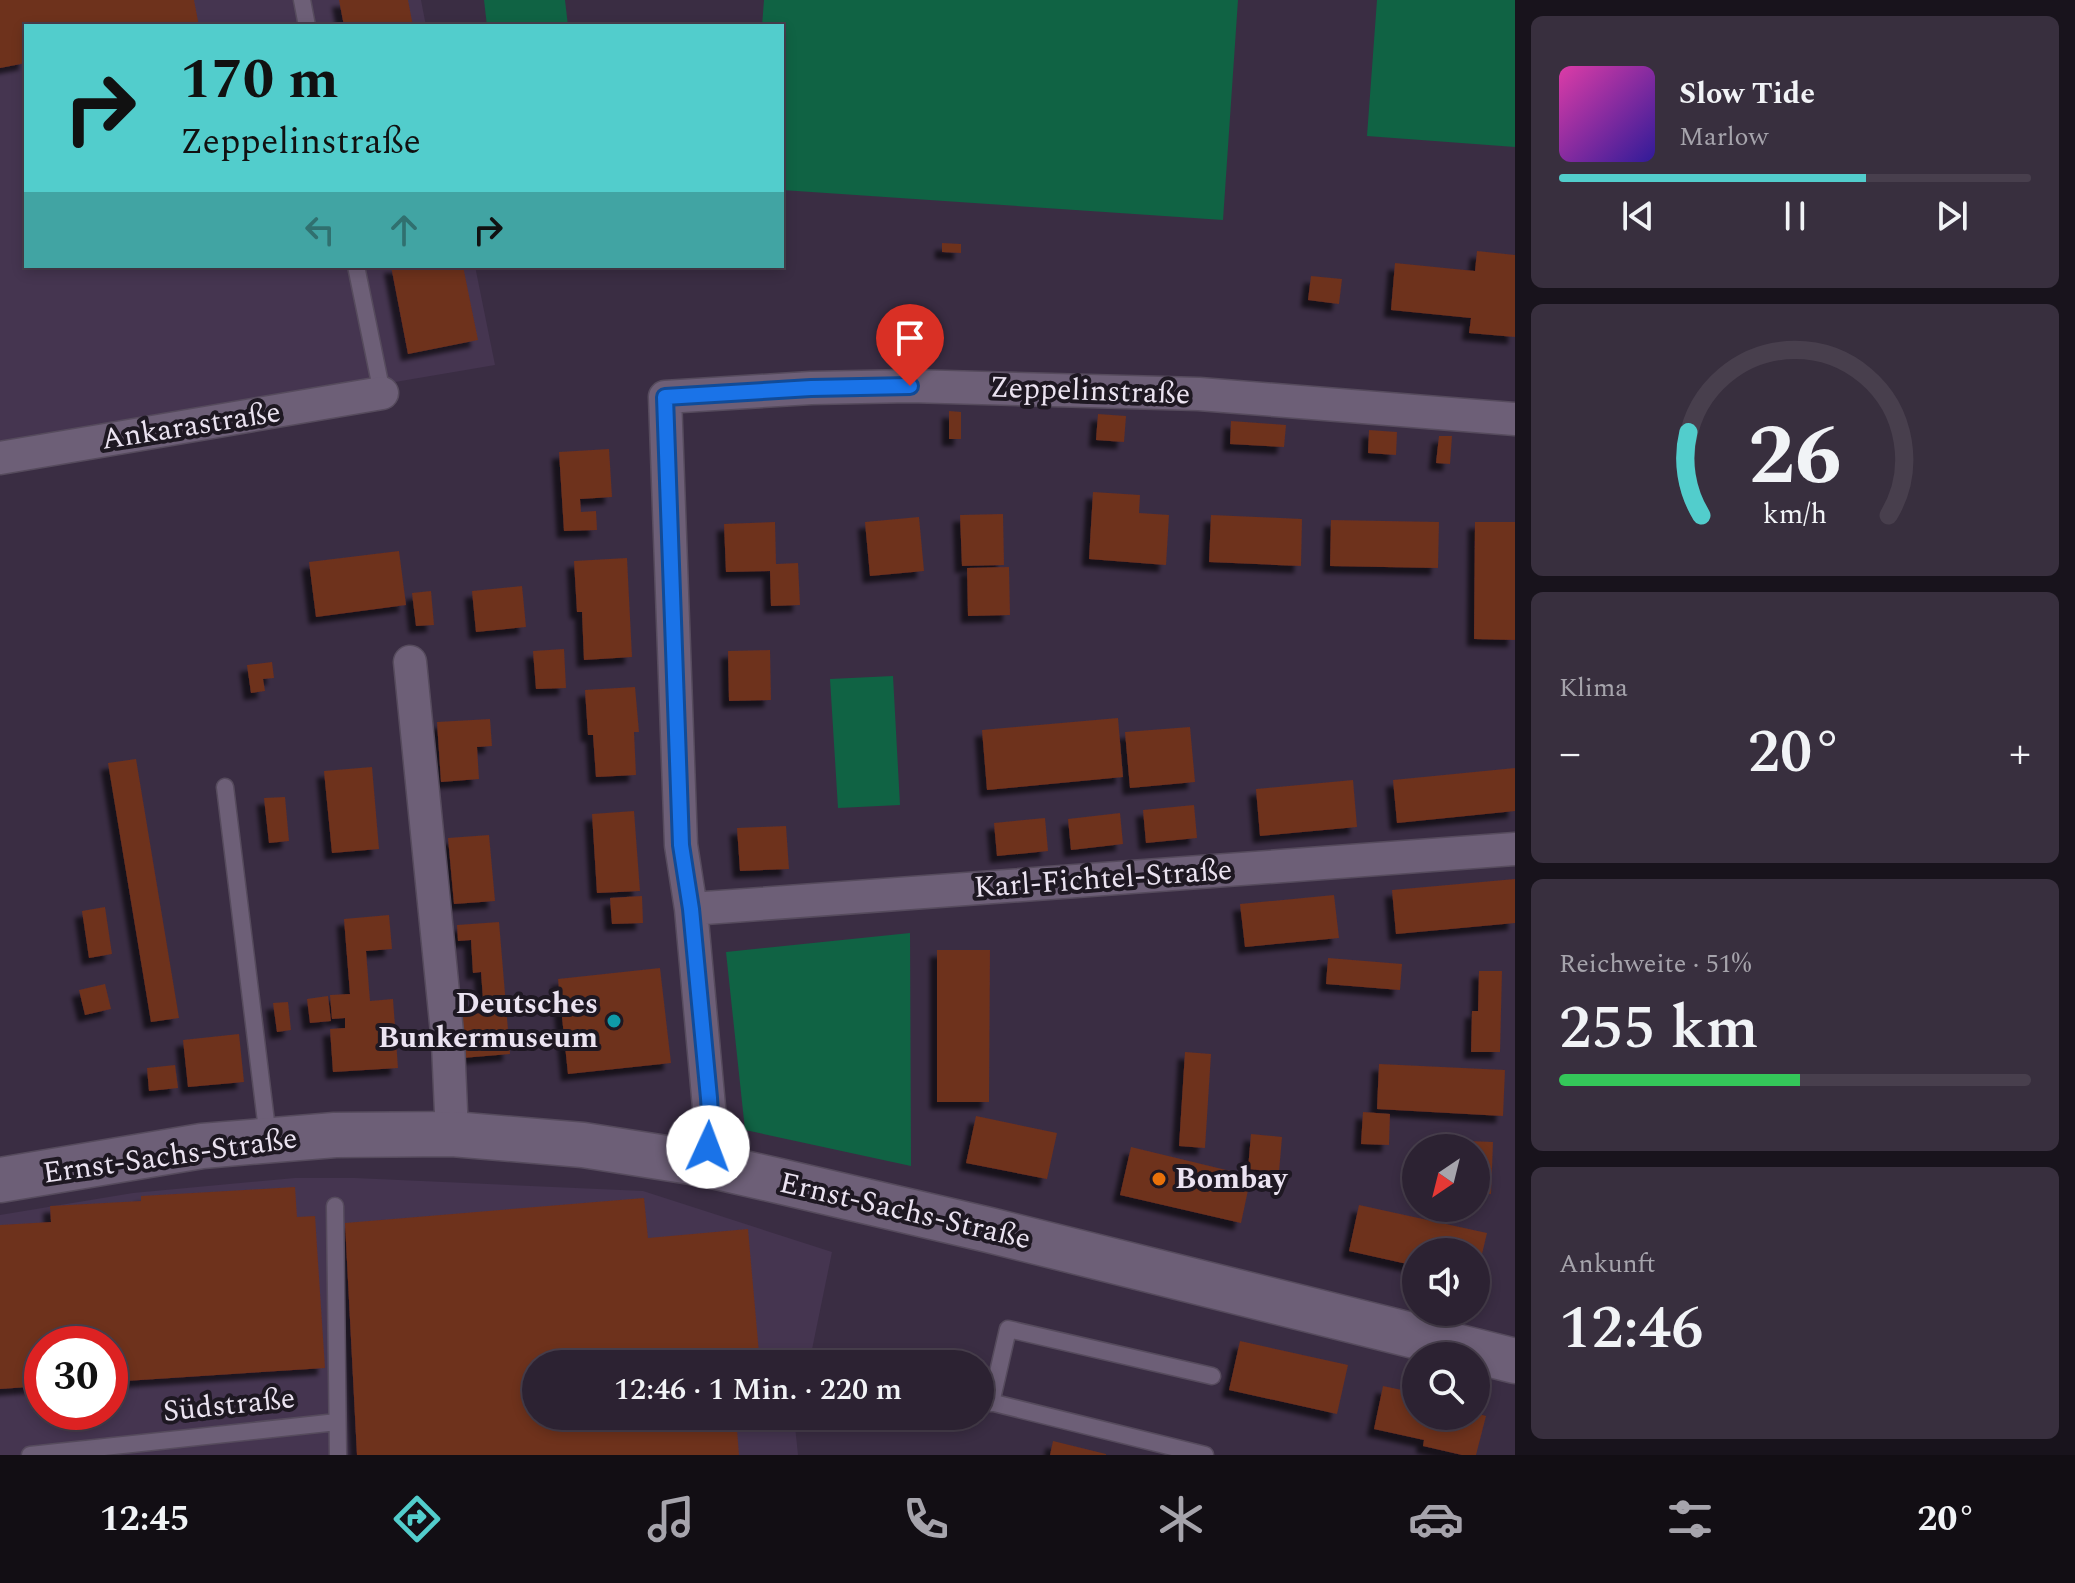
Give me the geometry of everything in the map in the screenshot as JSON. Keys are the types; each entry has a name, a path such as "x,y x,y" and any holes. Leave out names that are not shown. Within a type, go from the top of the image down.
{"main road":[{"name":"Ernst-Sachs-Straße","path":"0,1180 202,1146 335,1135 452,1134 583,1145 704,1164 989,1230 1515,1361"}],"street":[{"name":"Zeppelinstraße","path":"691,909 681,845 665,397 811,388 910,386 1199,394 1515,419"},
{"name":"Ankarastraße","path":"0,458 382,393"},
{"path":"410,662 448,1043 452,1134"},
{"name":"Karl-Fichtel-Straße","path":"691,909 1515,849"},
{"path":"691,909 711,1129 704,1164"}],"lane":[{"path":"302,0 307,24"},
{"path":"356,268 382,393"},
{"path":"225,787 268,1140"},
{"path":"335,1206 338,1455"},
{"path":"994,1373 1008,1329 1212,1376"},
{"path":"994,1403 1205,1455"},
{"name":"Südstraße","path":"30,1455 337,1422"}],"shaded area":[{"path":"0,0 421,0 426,24 24,24 24,268 475,268 495,365 0,449"},
{"path":"295,1178 643,1191 832,1252 812,1350 522,1350 522,1430 795,1430 798,1455 0,1455 0,1215 133,1193"}],"green space":[{"path":"484,0 565,0 568,24 487,24"},
{"path":"764,0 1238,0 1223,220 784,190 784,24 762,24"},
{"path":"1377,0 1515,0 1515,147 1367,136"},
{"path":"893,676 900,805 838,808 830,679"},
{"path":"910,933 911,1166 745,1130 726,952"}],"building":[{"path":"0,0 194,0 199,24 24,24 24,63 0,68"},
{"path":"339,0 408,0 413,24 344,24"},
{"path":"942,243 961,244 961,253 942,252"},
{"path":"1477,251 1515,255 1515,337 1469,333 1471,318 1391,310 1395,263 1475,271"},
{"path":"391,268 463,268 478,340 408,354"},
{"path":"1311,276 1342,279 1339,304 1308,300"},
{"path":"949,411 961,412 961,439 949,439"},
{"path":"1098,414 1126,416 1124,442 1096,440"},
{"path":"1231,421 1286,425 1284,447 1230,444"},
{"path":"1369,430 1397,432 1396,455 1368,453"},
{"path":"1439,436 1452,436 1450,464 1436,463"},
{"path":"609,449 612,497 580,499 581,512 596,511 597,530 564,531 559,452"},
{"path":"1093,492 1140,495 1139,513 1169,515 1166,565 1089,559"},
{"path":"1003,514 1004,565 962,566 960,515"},
{"path":"1211,515 1302,519 1301,566 1209,562"},
{"path":"919,517 924,571 870,576 865,522"},
{"path":"1331,520 1439,522 1438,568 1330,566"},
{"path":"775,522 776,564 798,563 800,605 771,606 770,571 726,572 724,524"},
{"path":"1475,522 1515,522 1515,640 1474,639"},
{"path":"399,551 406,605 316,617 309,562"},
{"path":"627,558 632,657 584,660 582,612 577,612 574,561"},
{"path":"1009,567 1010,615 968,616 967,568"},
{"path":"522,586 526,627 476,632 472,591"},
{"path":"431,591 434,625 416,626 412,593"},
{"path":"564,649 566,688 536,689 533,651"},
{"path":"770,650 771,700 729,701 728,651"},
{"path":"272,662 274,678 263,679 265,691 251,693 247,665"},
{"path":"635,687 639,732 634,732 636,775 596,777 593,735 588,735 585,690"},
{"path":"1118,718 1123,777 987,790 982,730"},
{"path":"490,719 492,746 477,747 479,779 441,782 437,722"},
{"path":"1190,727 1195,782 1130,788 1125,732"},
{"path":"136,759 179,1018 151,1022 108,763"},
{"path":"372,767 379,849 332,853 324,771"},
{"path":"1515,768 1515,811 1397,823 1393,780"},
{"path":"1353,780 1357,827 1260,836 1256,789"},
{"path":"285,797 289,841 269,843 264,798"},
{"path":"1194,805 1197,838 1146,843 1143,810"},
{"path":"634,811 640,891 597,893 592,814"},
{"path":"1120,813 1123,844 1071,850 1068,819"},
{"path":"1045,818 1048,851 997,856 994,823"},
{"path":"786,826 789,869 740,871 737,828"},
{"path":"489,835 495,901 454,904 448,838"},
{"path":"1515,879 1515,923 1396,934 1392,890"},
{"path":"1334,895 1339,938 1245,947 1240,904"},
{"path":"642,896 643,923 612,924 610,898"},
{"path":"105,907 112,954 89,958 82,911"},
{"path":"389,915 392,949 366,951 370,1001 393,999 398,1068 333,1072 330,1029 345,1028 345,1018 332,1019 330,995 350,994 344,919"},
{"path":"499,922 510,1054 462,1058 458,1015 484,1013 481,972 473,973 471,940 458,941 457,925"},
{"path":"937,950 990,950 989,1102 937,1102"},
{"path":"1328,958 1402,964 1400,990 1326,984"},
{"name":"Deutsches Bunkermuseum","path":"660,968 671,1063 568,1074 558,979"},
{"path":"1479,971 1502,971 1500,1052 1471,1052 1472,1011 1478,1011"},
{"path":"105,984 111,1009 85,1015 79,990"},
{"path":"328,996 331,1021 310,1023 307,999"},
{"path":"288,1002 291,1030 277,1032 273,1003"},
{"path":"239,1034 244,1082 188,1087 183,1040"},
{"path":"1185,1052 1211,1054 1205,1148 1179,1146"},
{"path":"1379,1064 1505,1070 1503,1116 1377,1109"},
{"path":"175,1065 178,1088 149,1091 147,1068"},
{"path":"1363,1112 1390,1114 1389,1145 1361,1144"},
{"path":"976,1116 1057,1133 1047,1179 966,1163"},
{"path":"1251,1134 1282,1137 1279,1172 1248,1169"},
{"path":"1490,1142 1493,1142 1490,1194"},
{"path":"1131,1147 1251,1176 1241,1223 1120,1195"},
{"path":"295,1187 297,1217 315,1216 325,1368 128,1381 128,1326 24,1326 24,1387 0,1389 0,1225 51,1222 50,1206 141,1201 141,1196"},
{"path":"644,1198 648,1238 748,1229 759,1350 522,1350 522,1430 737,1430 739,1455 357,1455 345,1223"},
{"path":"1359,1205 1402,1214 1402,1222 1437,1222 1487,1233 1486,1238 1402,1238 1402,1263 1349,1251"},
{"path":"1240,1341 1348,1365 1337,1414 1229,1390"},
{"path":"1383,1386 1402,1390 1402,1430 1482,1430 1476,1455 1462,1455 1423,1446 1424,1440 1374,1429"},
{"path":"1053,1441 1106,1454 1106,1455 1050,1455"}],"place":[{"name":"Deutsches Bunkermuseum","path":"614,1021"},
{"name":"Bombay","path":"1159,1179"}],"route":[{"path":"708,1147 711,1129 709,1098 691,909 681,845 665,397 811,388 910,386"}]}
